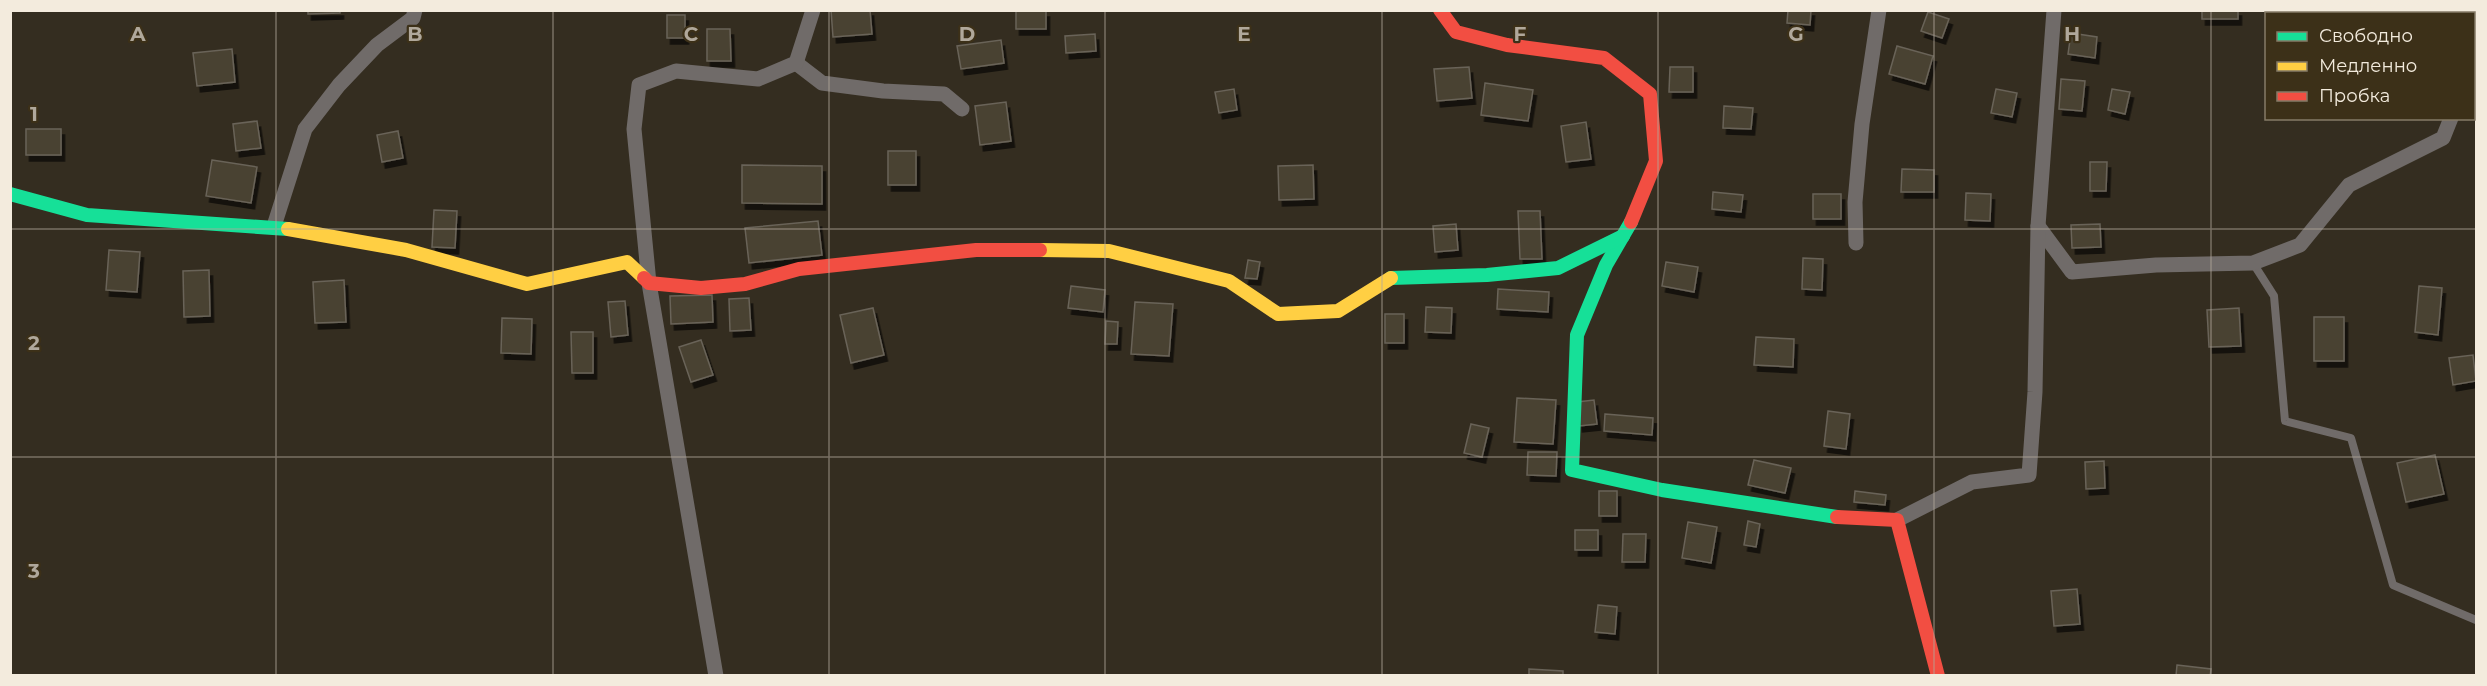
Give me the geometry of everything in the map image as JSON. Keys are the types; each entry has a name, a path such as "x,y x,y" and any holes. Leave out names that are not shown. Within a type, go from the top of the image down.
{"street":[{"path":"274,226 305,129 339,85 377,45 413,18 415,10"},
{"path":"716,675 649,283 633,129 639,85 676,71 758,79 796,63 813,10"},
{"path":"1440,10 1456,32 1507,45 1604,58 1650,94 1656,161 1635,215 1606,265 1577,335 1572,470 1662,490 1846,519 1897,520 1972,483 2029,475 2035,392 2038,226 2054,10"},
{"path":"1856,243 1855,202 1862,124 1879,10"},
{"path":"796,63 822,83 882,91 944,94 962,109"},
{"path":"2038,226 2072,272 2156,265 2253,263 2300,245 2349,185 2443,138 2450,120"},
{"path":"10,194 87,215 274,226 406,250 527,284 627,262 649,283 701,288 745,284 799,268 976,249 1109,251 1229,281 1278,314 1338,311 1391,278 1487,275 1558,268 1623,236"},
{"path":"1897,520 1938,675"}],"lane":[{"path":"2253,263 2274,296 2285,421 2351,438 2393,585 2476,620"}],"building":[{"path":"308,10 340,10 340,13 308,14"},
{"path":"831,10 870,10 872,34 833,37"},
{"path":"1788,10 1811,10 1810,25 1787,23"},
{"path":"2202,10 2238,10 2238,19 2202,19"},
{"path":"1016,11 1046,11 1046,29 1016,29"},
{"path":"1928,12 1949,19 1942,38 1921,31"},
{"path":"667,15 685,15 685,38 667,38"},
{"path":"707,29 730,29 731,61 707,61"},
{"path":"2071,33 2097,37 2095,58 2068,54"},
{"path":"1095,34 1096,51 1066,53 1065,36"},
{"path":"1001,40 1004,63 961,69 957,46"},
{"path":"1897,46 1933,56 1925,84 1889,74"},
{"path":"232,49 235,82 197,86 193,53"},
{"path":"1469,67 1472,98 1437,101 1434,69"},
{"path":"1670,67 1693,67 1693,92 1669,92"},
{"path":"2061,79 2085,81 2082,111 2059,109"},
{"path":"1485,83 1533,90 1528,121 1481,115"},
{"path":"1234,89 1237,110 1219,113 1215,92"},
{"path":"1996,89 2017,93 2012,117 1991,113"},
{"path":"2112,89 2130,92 2125,114 2108,110"},
{"path":"1006,102 1011,141 980,145 975,106"},
{"path":"1724,106 1753,108 1751,129 1723,128"},
{"path":"257,121 261,148 236,151 233,124"},
{"path":"1586,122 1591,159 1566,162 1561,126"},
{"path":"26,129 61,129 61,155 26,155"},
{"path":"398,131 403,158 382,162 377,135"},
{"path":"888,151 916,151 916,185 888,185"},
{"path":"212,160 257,167 251,203 206,196"},
{"path":"2090,162 2107,162 2106,191 2090,191"},
{"path":"742,165 822,166 822,204 742,203"},
{"path":"1313,165 1314,199 1279,200 1278,166"},
{"path":"1902,169 1934,170 1934,192 1901,192"},
{"path":"1713,192 1743,195 1741,212 1712,209"},
{"path":"1966,193 1991,194 1990,221 1965,220"},
{"path":"1813,194 1841,194 1841,219 1813,219"},
{"path":"434,210 457,211 455,248 432,247"},
{"path":"1518,211 1540,211 1542,259 1520,259"},
{"path":"818,221 822,255 749,263 745,228"},
{"path":"1456,224 1458,250 1435,252 1433,226"},
{"path":"2100,224 2101,247 2072,248 2071,225"},
{"path":"109,250 140,252 137,292 106,290"},
{"path":"1803,258 1823,259 1822,290 1802,289"},
{"path":"1248,260 1260,262 1257,279 1245,278"},
{"path":"1666,262 1698,267 1694,292 1662,286"},
{"path":"209,270 210,316 184,317 183,271"},
{"path":"344,280 346,322 315,323 313,282"},
{"path":"1071,286 1105,290 1103,312 1068,308"},
{"path":"2419,286 2442,288 2438,335 2415,332"},
{"path":"1498,289 1549,292 1548,312 1497,309"},
{"path":"712,295 713,322 671,324 670,296"},
{"path":"749,298 751,330 730,331 729,299"},
{"path":"625,301 628,335 611,337 608,302"},
{"path":"1135,302 1173,304 1169,356 1131,354"},
{"path":"1426,307 1452,308 1451,333 1425,332"},
{"path":"873,308 884,355 851,363 840,315"},
{"path":"2239,308 2241,346 2209,347 2207,310"},
{"path":"1385,314 1404,314 1404,343 1385,343"},
{"path":"2314,317 2344,317 2344,361 2314,361"},
{"path":"502,318 532,319 531,354 501,353"},
{"path":"1106,321 1118,322 1117,344 1105,344"},
{"path":"571,332 593,332 593,373 572,373"},
{"path":"1756,337 1794,339 1793,367 1754,365"},
{"path":"701,340 713,375 691,382 679,347"},
{"path":"2473,355 2476,381 2453,385 2449,358"},
{"path":"1517,398 1556,400 1553,444 1514,442"},
{"path":"1594,400 1597,424 1579,426 1577,402"},
{"path":"1828,411 1850,414 1846,449 1824,446"},
{"path":"1605,414 1653,418 1652,435 1604,431"},
{"path":"1471,424 1489,428 1482,457 1464,453"},
{"path":"1528,452 1557,452 1556,476 1527,475"},
{"path":"2435,455 2444,494 2406,502 2397,463"},
{"path":"1754,460 1791,468 1785,493 1748,485"},
{"path":"2104,461 2105,488 2086,489 2085,462"},
{"path":"1599,491 1617,491 1617,516 1599,516"},
{"path":"1855,491 1886,495 1885,505 1854,502"},
{"path":"1748,521 1760,524 1756,547 1744,545"},
{"path":"1688,522 1717,527 1711,563 1682,558"},
{"path":"1575,530 1598,530 1598,550 1575,550"},
{"path":"1623,534 1646,534 1645,562 1622,562"},
{"path":"2077,589 2080,624 2054,626 2051,591"},
{"path":"1598,605 1617,607 1615,634 1595,632"},
{"path":"2177,665 2211,669 2210,676 2176,676"},
{"path":"1529,669 1563,671 1563,676 1529,676"}],"traffic: fast":[{"path":"10,194 87,215 288,229"},
{"path":"1631,222 1606,265 1577,335 1572,470 1662,490 1837,517"},
{"path":"1391,278 1487,275 1558,268 1623,236"}],"traffic: slow":[{"path":"288,229 406,250 527,284 627,262 644,278"},
{"path":"1040,250 1109,251 1229,281 1278,314 1338,311 1391,278"}],"traffic: jam":[{"path":"1440,10 1456,32 1507,45 1604,58 1650,94 1656,161 1631,222"},
{"path":"644,278 649,283 701,288 745,284 799,269 976,250 1040,250"},
{"path":"1837,517 1897,520 1938,676"}]}
